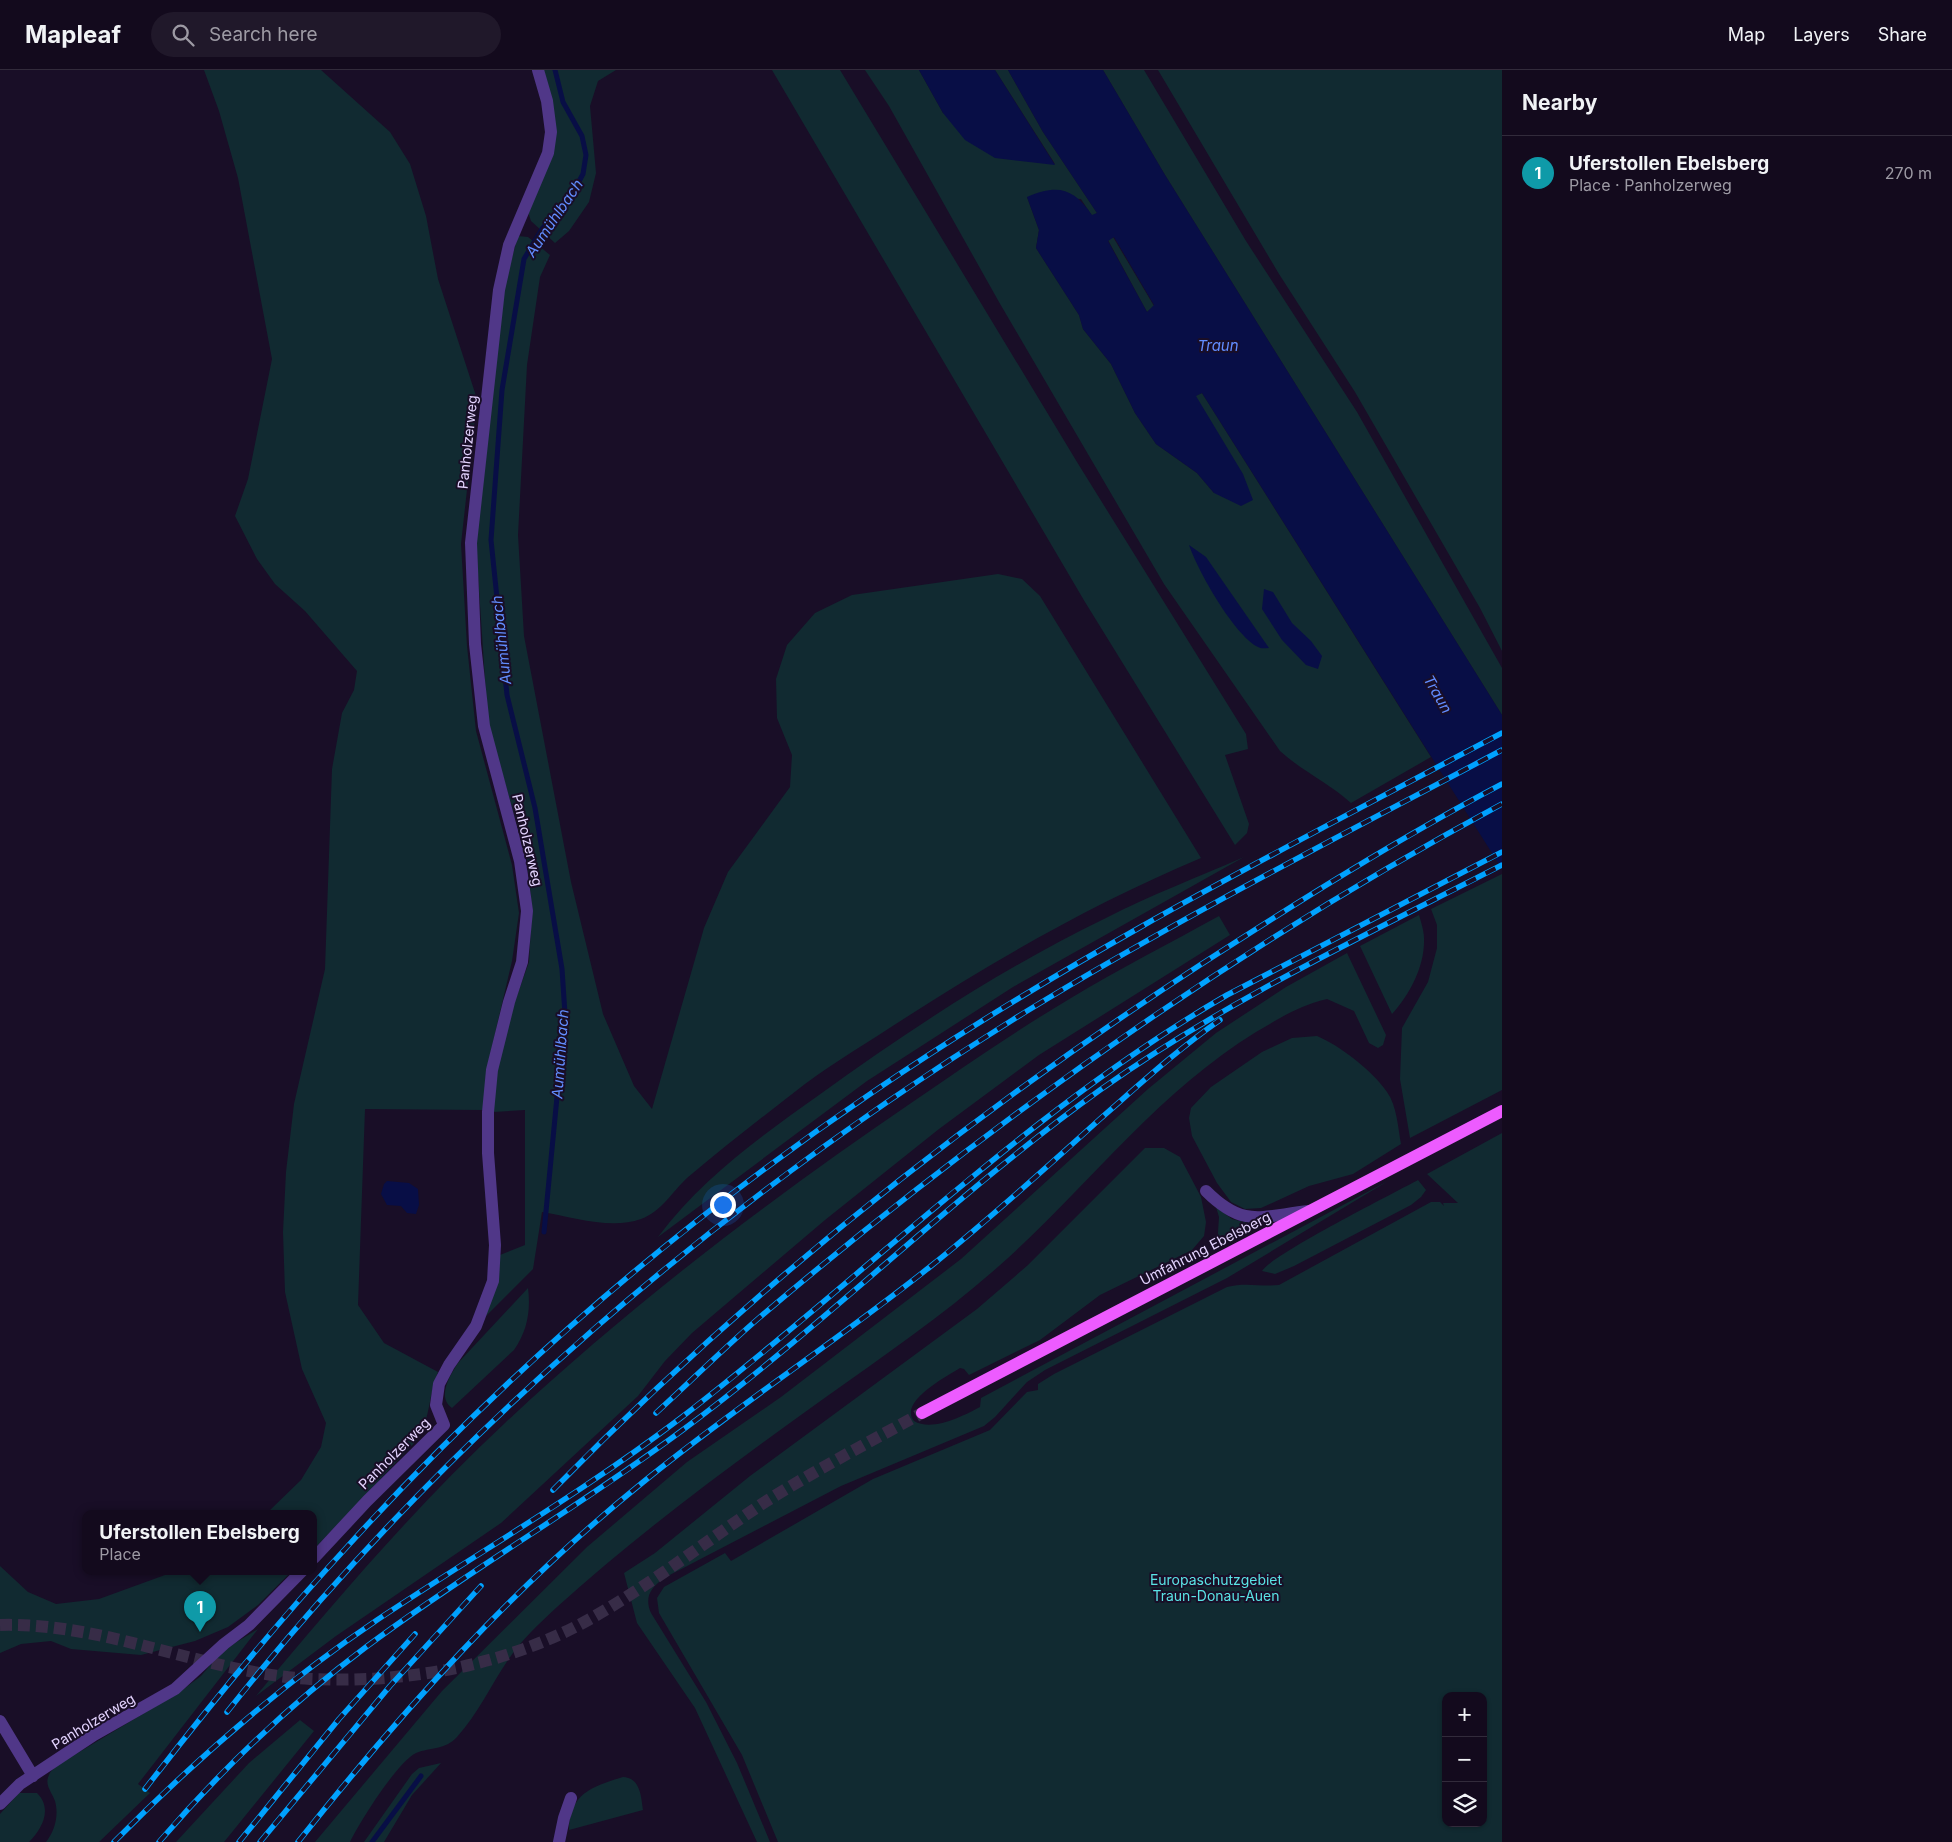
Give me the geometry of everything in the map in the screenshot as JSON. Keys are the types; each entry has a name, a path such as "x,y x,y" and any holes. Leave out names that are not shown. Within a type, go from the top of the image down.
{"main road":[{"name":"Umfahrung Ebelsberg","path":"922,1413 1502,1111"}],"street":[{"name":"Panholzerweg","path":"317,1555 367,1501 444,1425 436,1405 439,1384 449,1365 476,1326 493,1281 495,1245 488,1152 488,1112 492,1070 509,1002 522,962 527,911 520,861 484,726 475,644 471,543 499,290 509,245 548,153 550,124 547,102 538,70"},
{"path":"1206,1191 1227,1209 1246,1218 1309,1211"},
{"name":"Panholzerweg","path":"0,1804 20,1784 94,1735 175,1689 224,1644 249,1625 298,1575"},
{"path":"0,1721 33,1776"},
{"path":"560,1842 564,1818 571,1798"}],"green space":[{"path":"204,70 321,70 390,132 410,164 426,216 438,279 477,399 461,544 467,646 476,731 512,865 519,913 512,961 487,1068 483,1110 365,1109 358,1305 384,1343 438,1372 423,1430 419,1438 317,1546 317,1510 270,1510 301,1480 321,1447 326,1423 302,1369 285,1292 283,1232 286,1172 294,1104 325,969 332,769 342,713 354,690 357,671 305,611 275,584 257,559 235,516 248,479 272,359 238,178 219,111"},
{"path":"541,70 616,70 598,81 590,106 596,173 589,202 569,231 555,243 531,221 528,212 554,153"},
{"path":"772,70 840,70 1077,462 1246,734 1248,749 1225,755 1249,824 1247,833 1235,845 1085,602"},
{"path":"865,70 919,70 943,113 1055,164 995,70 1008,70 1043,132 1097,213 1092,216 1081,199 1027,197 1039,230 1036,248 1079,315 1083,329 1111,364 1135,413 1156,444 1197,473 1214,493 1217,434 1195,396 1202,393 1431,757 1351,803 1280,751 1164,584 999,302 889,106"},
{"path":"1103,70 1144,70 1246,241 1357,412 1502,668 1502,715 1165,175"},
{"path":"1158,70 1502,70 1502,651 1480,608 1355,392 1279,274"},
{"path":"518,236 528,237 550,255 540,277 527,365 518,535 524,636 571,882 603,1014 634,1086 652,1109 704,928 728,872 790,787 792,755 777,718 776,679 787,645 815,613 852,595 998,574 1022,579 1040,596 1201,858 1123,893 1048,932 974,975 853,1051 805,1084 731,1142 687,1178 661,1206 648,1216 629,1222 605,1223 542,1212 533,1269 486,1316 500,1255 525,1245 525,1110 493,1112 497,1069 514,1004 529,962 532,909 527,858 488,725 476,544 503,290"},
{"path":"1113,237 1154,306 1147,312 1108,240"},
{"path":"1244,857 1013,987 867,1081 658,1237 693,1196 754,1143 853,1070 923,1023 995,978 1068,937 1140,902"},
{"path":"1502,874 1502,1090 1410,1138 1400,1079 1402,1028 1428,982 1437,948 1437,925 1431,909"},
{"path":"1419,915 1424,935 1422,959 1410,989 1392,1014 1360,946"},
{"path":"1219,916 1230,935 1039,1055 939,1129 825,1220 692,1333 665,1361 638,1396 501,1523 336,1636 256,1696 346,1590 439,1488 553,1379 652,1295 807,1176 991,1048 1089,987"},
{"path":"1347,953 1386,1035 1383,1045 1378,1048 1369,1043 1354,1011 1327,999 1307,1005 1282,1017 1219,1057 1153,1113 1031,1236 978,1284 914,1334 689,1498 622,1551 557,1607 531,1632 513,1653 478,1709 457,1737 443,1746 416,1753 408,1758 399,1768 370,1808 350,1842 315,1842 442,1691 587,1547 687,1462 781,1397 961,1259 1148,1089 1216,1033 1286,987"},
{"path":"1317,1036 1355,1060 1381,1084 1393,1104 1401,1144 1353,1174 1309,1186 1261,1208 1245,1209 1231,1202 1217,1183 1192,1136 1189,1118 1191,1108 1211,1087 1262,1052 1292,1038"},
{"name":"Europaschutzgebiet Traun-Donau-Auen","path":"1502,1133 1502,1842 778,1842 742,1755 659,1613 657,1598 664,1587 725,1553 731,1561 873,1479 990,1430 1027,1392 1038,1390 1038,1384 1054,1374 1227,1287 1279,1285 1431,1202 1440,1202 1444,1206 1443,1203 1458,1203 1427,1174"},
{"path":"1145,1148 1164,1148 1180,1157 1201,1197 1206,1222 1204,1236 1192,1250 1100,1295 1040,1340 969,1375 964,1369 960,1368 945,1377 918,1398 911,1414 914,1421 921,1424 938,1424 973,1411 980,1407 981,1398 1388,1181 1227,1278 1045,1370 1027,1382 995,1417 984,1426 841,1486 673,1573 652,1589 648,1604 651,1613 706,1702 737,1763 770,1842 757,1842 695,1708 637,1623 624,1573 655,1553 750,1476 977,1309 1028,1265"},
{"path":"1418,1180 1426,1190 1411,1205 1294,1266 1275,1274 1262,1271 1270,1263 1309,1239"},
{"path":"1216,1207 1232,1219 1251,1224 1251,1227 1217,1247 1219,1217"},
{"path":"528,1288 529,1305 527,1321 522,1336 514,1350 452,1408 447,1403 445,1392 449,1379 458,1363"},
{"path":"0,1566 28,1592 56,1604 99,1599 165,1575 288,1575 258,1605 228,1627 195,1641 141,1655 71,1649 51,1641 21,1644 0,1653"},
{"path":"258,1629 138,1784 150,1793 99,1842 46,1842 54,1828 56,1817 55,1801 47,1782 55,1767 181,1691 201,1676 218,1656"},
{"path":"300,1720 314,1731 224,1842 176,1842 249,1763"},
{"path":"441,1763 412,1795 384,1842 364,1842 412,1774 419,1768"},
{"path":"623,1777 633,1780 639,1788 643,1810 569,1830 570,1817 578,1799 593,1788"},
{"path":"19,1793 37,1793 42,1799 44,1806 44,1819 38,1831 29,1842 0,1842 0,1814"}],"water":[{"path":"919,70 995,70 1055,165 995,158 965,140 943,113"},
{"name":"Traun","path":"1008,70 1103,70 1165,175 1502,715 1502,869 1202,393 1196,396 1243,474 1253,500 1241,506 1214,493 1197,473 1156,444 1135,413 1111,364 1083,329 1079,315 1036,248 1039,230 1027,197 1048,191 1064,191 1078,199 1092,215 1097,213 1043,132","holes":["1114,237 1154,305 1147,312 1108,241"]},
{"path":"1189,545 1206,557 1269,648 1258,647 1238,630 1208,586"},
{"path":"1264,589 1273,592 1292,623 1311,641 1322,656 1318,669 1306,665 1282,640 1262,609"},
{"path":"387,1181 409,1183 418,1189 419,1205 416,1214 407,1213 401,1206 387,1205 381,1194"}],"waterway":[{"name":"Aumühlbach","path":"544,1232 565,1014 562,969 535,808 507,695 491,540 502,390 524,259 542,229 572,194 583,174 586,155 582,136 563,102 555,70"},
{"name":"Aumühlbach","path":"372,1842 421,1776"}],"tunnel":[{"path":"0,1625 39,1626 78,1631 232,1668 310,1679 379,1678 447,1670 513,1653 577,1626 626,1598 765,1502 823,1467 922,1413"}],"railway":[{"path":"145,1789 268,1636 346,1548 467,1422 596,1304 732,1194 873,1092 1026,994 1262,860 1502,733"},
{"path":"227,1712 312,1609 403,1511 497,1417 596,1327 699,1241 805,1160 915,1083 1085,976 1262,877 1502,750"},
{"path":"553,1490 704,1345 862,1210 944,1145 1113,1023 1274,917 1425,826 1502,784"},
{"path":"656,1413 760,1317 847,1245 1026,1107 1118,1041 1306,917 1403,859 1502,804"},
{"path":"114,1842 240,1724 307,1670 377,1620 608,1470 682,1417 948,1197 1083,1090 1154,1041 1227,995 1502,852"},
{"path":"159,1842 207,1789 257,1739 310,1691 405,1619 605,1485 684,1429 789,1346 994,1172 1100,1090 1196,1027 1246,998 1348,943 1502,865"},
{"path":"298,1842 377,1745 460,1653 503,1608 594,1523 677,1455 931,1266 1017,1194 1159,1068 1220,1020"},
{"path":"260,1842 390,1686 481,1586"},
{"path":"239,1842 339,1719 415,1634"}],"place":[{"name":"Uferstollen Ebelsberg","path":"200,1632"}]}
